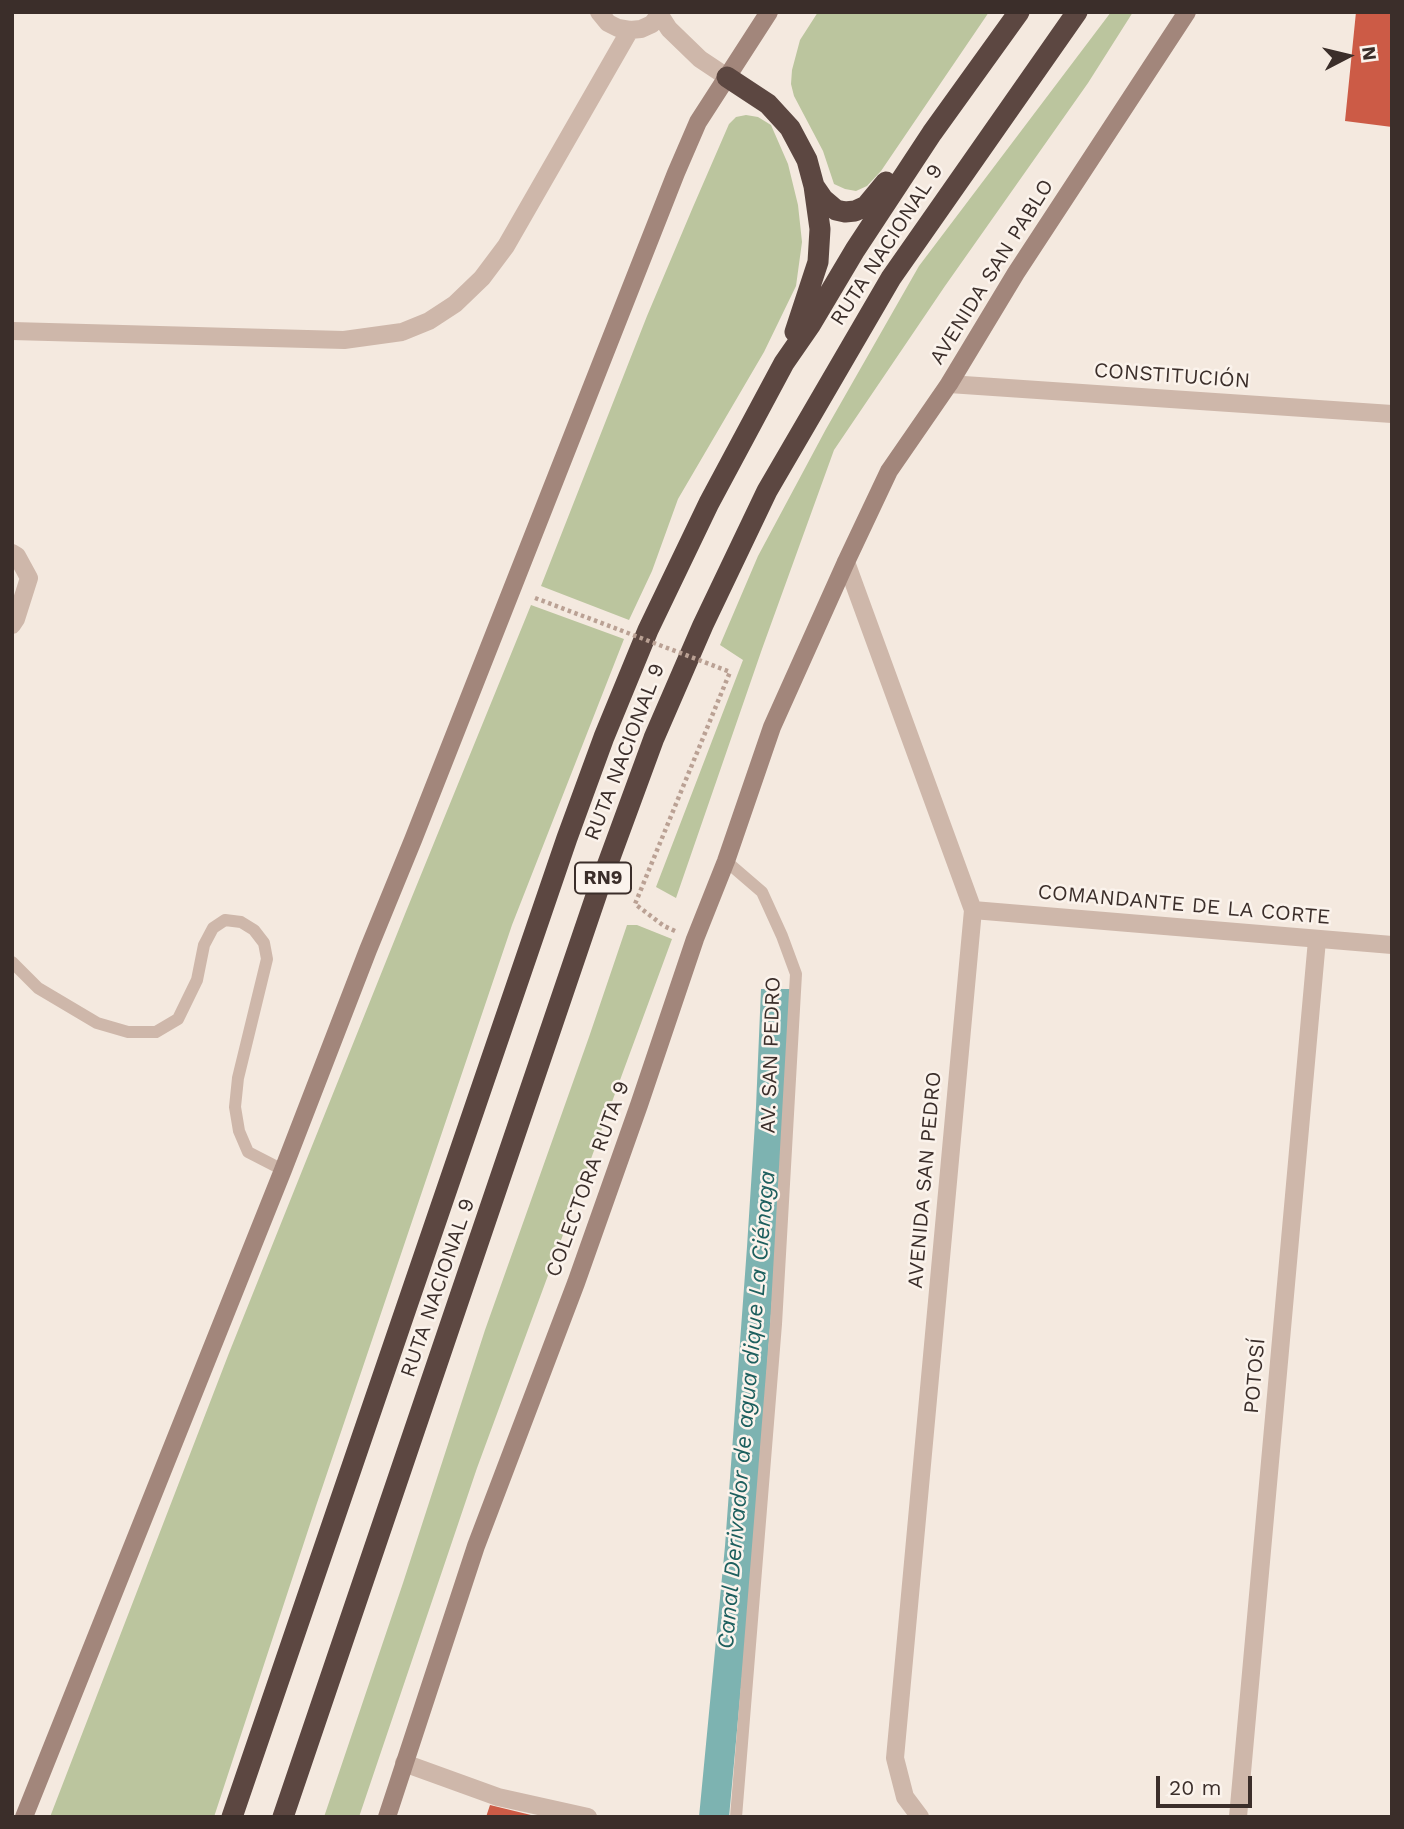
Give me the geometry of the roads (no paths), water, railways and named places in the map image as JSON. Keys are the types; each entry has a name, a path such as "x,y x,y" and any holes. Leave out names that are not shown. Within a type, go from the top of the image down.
{"highway":[{"name":"RUTA NACIONAL 9","path":"232,1817 567,838 604,737 648,630 709,503 784,363 932,133 1019,12"},
{"name":"RUTA NACIONAL 9","path":"283,1817 597,893 654,738 703,625 767,492 891,278 1077,12"},
{"path":"727,77 768,104 790,128 807,160 814,186 821,229 818,262 784,363"},
{"path":"814,186 823,199 836,210 855,211 866,206 901,164 932,133"}],"street":[{"path":"599,12 608,23 630,30 652,24 660,14 668,29 700,59 727,77"},
{"path":"24,1817 283,1170 676,173 698,122 769,12"},
{"name":"AVENIDA SAN PABLO","path":"846,562 889,471 949,384 1016,273 1187,12"},
{"path":"12,331 344,340 402,332 429,321 455,304 482,278 506,246 630,30"},
{"name":"CONSTITUCIÓN","path":"949,384 1392,414"},
{"path":"12,553 17,556 29,578 12,625"},
{"name":"COLECTORA RUTA 9","path":"387,1817 476,1546 576,1283 695,939 726,861 772,727 846,562"},
{"name":"AVENIDA SAN PEDRO","path":"846,562 973,910 895,1758 905,1797 920,1817"},
{"name":"COMANDANTE DE LA CORTE","path":"973,910 1392,945"},
{"name":"POTOSÍ","path":"1238,1817 1317,940"},
{"path":"404,1763 498,1797 588,1817"}],"lane":[{"name":"AV. SAN PEDRO","path":"726,861 762,892 796,974 776,1324 736,1817"},
{"path":"12,962 38,988 97,1023 128,1032 156,1032 178,1019 197,980 204,945 213,928 225,920 240,922 254,930 264,943 267,959 238,1078 235,1107 239,1131 248,1152 283,1170"}],"water":[{"name":"Canal Derivador de agua dique La Ciénaga","path":"761,989 791,989 786,1108 754,1547 729,1817 699,1817 725,1546 747,1247"}]}
